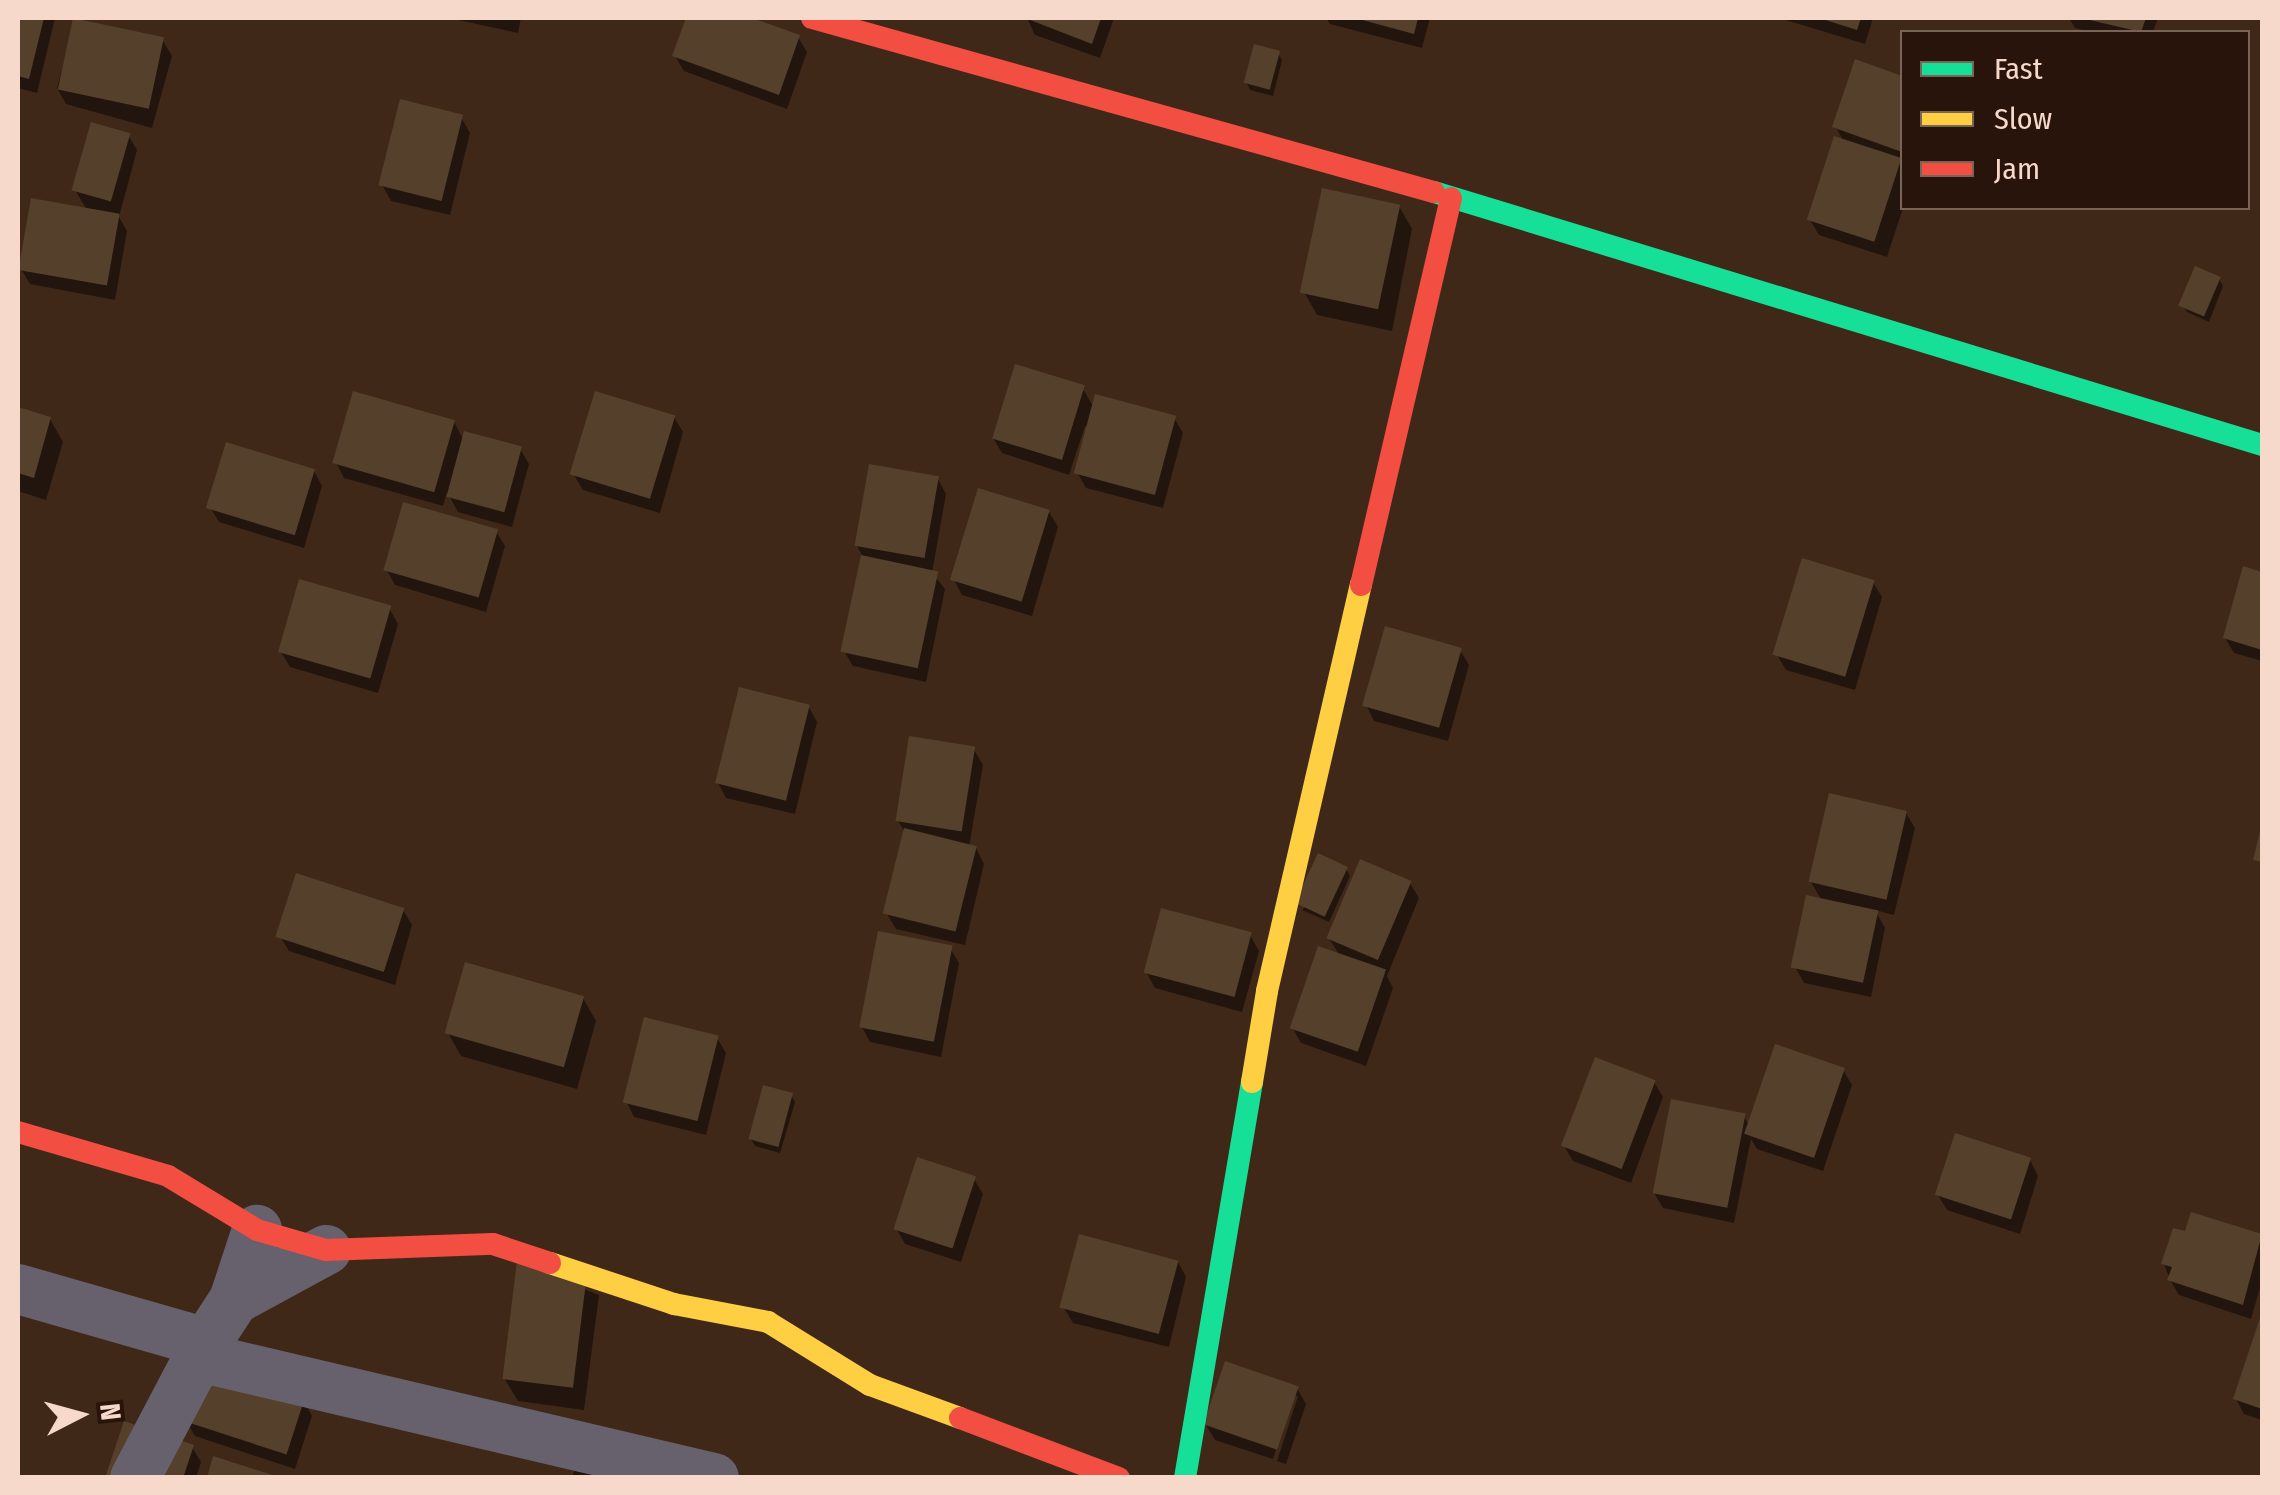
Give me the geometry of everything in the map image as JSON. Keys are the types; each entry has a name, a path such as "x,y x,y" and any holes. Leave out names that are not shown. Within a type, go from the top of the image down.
{"street":[{"path":"812,18 1451,198 2262,445"},
{"path":"1185,1478 1267,991 1451,198"},
{"path":"18,1132 168,1176 257,1230 326,1250 494,1244 674,1304 768,1322 870,1385 1119,1478"},
{"path":"135,1478 234,1300 257,1230"},
{"path":"234,1300 326,1250"},
{"path":"18,1289 203,1350 714,1478"}],"building":[{"path":"18,18 44,18 29,79 18,76"},
{"path":"73,18 164,37 149,109 58,89"},
{"path":"686,18 752,18 800,35 779,95 672,56"},
{"path":"1025,18 1101,18 1092,44"},
{"path":"1355,18 1418,18 1414,34"},
{"path":"1819,18 1861,18 1857,30"},
{"path":"2081,18 2146,18 2142,30"},
{"path":"1254,44 1280,51 1270,90 1244,83"},
{"path":"1855,59 1900,75 1900,151 1832,127"},
{"path":"400,99 463,115 442,201 378,185"},
{"path":"91,122 130,133 111,202 71,190"},
{"path":"1834,136 1900,157 1874,242 1807,220"},
{"path":"1322,188 1400,205 1378,309 1300,293"},
{"path":"31,198 120,214 107,286 18,270"},
{"path":"2195,266 2221,277 2204,317 2178,306"},
{"path":"1015,364 1085,385 1062,460 992,439"},
{"path":"353,391 455,420 434,492 332,463"},
{"path":"595,391 675,416 650,499 570,474"},
{"path":"1095,394 1176,416 1155,495 1074,473"},
{"path":"18,407 51,417 34,478 18,473"},
{"path":"464,431 522,447 504,512 446,497"},
{"path":"226,442 315,469 295,535 206,508"},
{"path":"869,464 939,476 925,558 855,546"},
{"path":"978,488 1050,510 1022,602 950,580"},
{"path":"403,502 498,529 479,598 383,570"},
{"path":"861,555 938,571 918,668 840,652"},
{"path":"1802,558 1875,580 1845,677 1772,655"},
{"path":"2243,566 2262,572 2262,650 2223,638"},
{"path":"299,579 391,605 370,679 278,652"},
{"path":"1385,626 1462,648 1439,728 1362,706"},
{"path":"739,687 810,705 786,801 715,783"},
{"path":"909,736 975,746 962,831 896,821"},
{"path":"1829,793 1907,811 1886,900 1809,882"},
{"path":"904,828 977,846 955,932 883,913"},
{"path":"2262,828 2262,862 2253,860"},
{"path":"1318,853 1348,867 1325,917 1295,903"},
{"path":"1360,859 1412,881 1378,960 1326,938"},
{"path":"296,873 404,908 384,972 275,937"},
{"path":"1806,895 1878,910 1863,983 1791,967"},
{"path":"1161,908 1252,932 1234,997 1144,973"},
{"path":"878,931 953,946 934,1042 859,1027"},
{"path":"1318,946 1386,969 1358,1052 1290,1028"},
{"path":"465,962 584,996 564,1067 445,1033"},
{"path":"644,1017 719,1036 697,1121 623,1102"},
{"path":"1775,1044 1845,1068 1814,1158 1744,1134"},
{"path":"1595,1057 1656,1080 1622,1169 1561,1146"},
{"path":"763,1085 793,1093 778,1147 749,1139"},
{"path":"1671,1099 1746,1114 1727,1208 1653,1193"},
{"path":"1955,1133 2031,1158 2011,1220 1935,1195"},
{"path":"917,1157 976,1176 952,1248 894,1229"},
{"path":"2191,1212 2262,1234 2243,1305 2167,1280 2172,1267 2161,1264 2173,1228 2185,1231"},
{"path":"1079,1234 1178,1261 1159,1334 1059,1307"},
{"path":"517,1261 587,1270 573,1388 502,1379"},
{"path":"2262,1319 2262,1409 2233,1399"},
{"path":"1225,1361 1299,1386 1277,1450 1203,1424"},
{"path":"202,1365 305,1398 286,1454 184,1421"},
{"path":"124,1421 194,1445 183,1478 105,1478"},
{"path":"213,1456 279,1477 279,1478 207,1478"}],"traffic: fast":[{"path":"1434,192 2262,445"},
{"path":"1185,1478 1252,1082"}],"traffic: slow":[{"path":"1252,1082 1267,991 1361,585"},
{"path":"550,1263 674,1304 768,1322 870,1385 960,1418"}],"traffic: jam":[{"path":"812,18 1434,192"},
{"path":"1361,585 1451,198"},
{"path":"18,1132 168,1176 257,1230 326,1250 493,1244 550,1263"},
{"path":"960,1418 1119,1478"}]}
